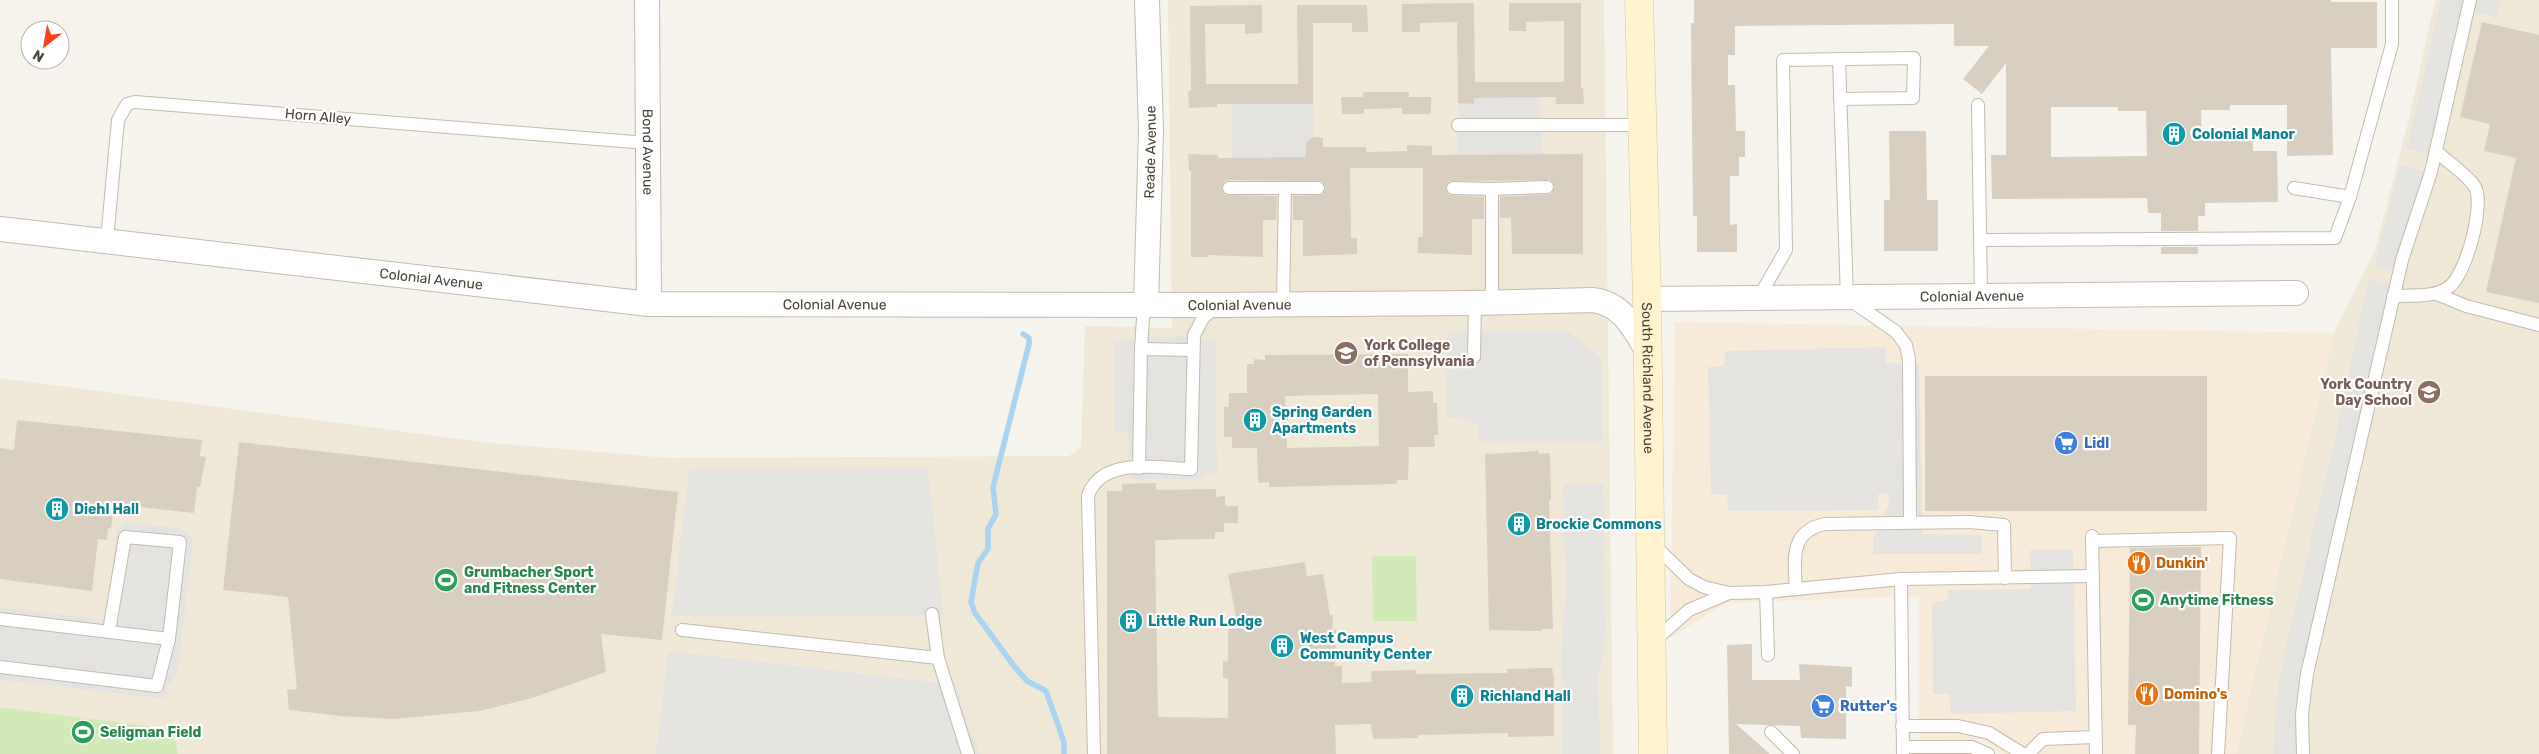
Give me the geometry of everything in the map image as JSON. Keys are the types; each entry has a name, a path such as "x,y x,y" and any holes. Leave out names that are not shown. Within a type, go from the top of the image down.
{"main road":[{"name":"South Richland Avenue","path":"1639,0 1648,352 1652,754"}],"street":[{"name":"Bond Avenue","path":"647,0 648,304"},
{"name":"Reade Avenue","path":"1146,304 1151,131 1147,0"},
{"name":"Colonial Avenue","path":"0,229 648,304 1218,305 1600,301 1620,310 1629,320 1648,352"},
{"name":"Colonial Avenue","path":"1647,300 2296,293"}],"lane":[{"path":"1980,240 2335,238 2350,197 2392,44 2392,0"},
{"path":"2303,754 2302,714 2306,674 2393,296 2402,260 2436,151 2470,0"},
{"path":"1759,298 1786,250 1783,60 1914,58 1913,98 1840,99"},
{"path":"1839,59 1847,298 1895,331 1906,345 1909,360 1910,522"},
{"name":"Horn Alley","path":"107,240 118,120 126,104 136,102 647,143"},
{"path":"1978,105 1981,296"},
{"path":"1458,126 1642,125"},
{"path":"2436,151 2474,186 2478,202 2471,240 2461,274 2449,287 2437,294"},
{"path":"1453,188 1492,189 1547,186"},
{"path":"1229,188 1318,188"},
{"path":"1283,304 1284,188"},
{"path":"2294,188 2350,197"},
{"path":"1474,357 1484,303 1492,189"},
{"path":"2393,296 2437,294 2466,306 2539,325"},
{"path":"1139,468 1141,349 1146,304"},
{"path":"1094,754 1087,500 1090,489 1103,476 1121,469 1192,468 1193,350 1196,328 1203,318 1218,305"},
{"path":"1141,349 1193,350"},
{"path":"1796,588 1794,563 1797,547 1804,531 1812,526 1825,524 1969,522 2004,525 2006,578"},
{"path":"0,667 157,686 169,638 180,542 155,538 125,537 109,631"},
{"path":"2096,754 2092,538 2230,538 2218,754"},
{"path":"1650,540 1689,579 1704,587 1729,593 1766,592 1901,579 2092,576"},
{"path":"1901,579 1902,750 1972,747 1988,754"},
{"path":"1766,592 1768,655"},
{"path":"1652,642 1689,610 1729,593"},
{"path":"932,614 938,658 968,754"},
{"path":"0,620 169,638"},
{"path":"682,630 938,658"},
{"path":"1902,726 1958,726 1989,732 2023,754"},
{"path":"1771,732 1793,754"},
{"path":"2028,754 2043,739 2096,737"}],"shaded area":[{"name":"York College of Pennsylvania","path":"1168,0 1604,0 1613,754 0,754 0,378 482,442 669,458 1069,456 1081,447 1085,326 1172,328"},
{"name":"York Country Day School","path":"2435,0 2539,0 2539,754 2236,754 2334,333 2375,250 2409,119"},
{"path":"2441,0 2500,0 2496,17 2462,9 2428,153 2407,149"},
{"path":"1539,97 1542,155 1457,155 1458,103 1474,103 1474,98"},
{"path":"1232,104 1313,104 1314,137 1307,141 1305,157 1232,158"},
{"path":"2400,165 2431,172 2399,272 2375,266"},
{"path":"2368,280 2396,287 2307,674 2303,754 2273,754 2277,693 2284,656 2344,398"},
{"path":"1675,322 2334,333 2236,754 2000,754 1982,740 1919,739 1919,596 1726,603 1670,638"},
{"path":"1447,331 1568,331 1602,359 1603,441 1480,441 1477,425 1459,417 1447,418"},
{"path":"1184,336 1193,340 1216,339 1217,473 1205,474 1199,479 1129,479 1128,432 1115,433 1114,342"},
{"path":"1885,347 1886,363 1919,364 1923,534 1982,535 1982,554 1873,554 1873,538 1889,505 1888,493 1878,494 1879,510 1728,511 1727,495 1711,494 1708,367 1724,366 1725,351"},
{"path":"928,468 943,615 672,616 689,469"},
{"path":"1603,483 1605,629 1604,652 1598,672 1600,754 1562,754 1561,657 1566,591 1563,485"},
{"path":"127,523 180,528 187,532 193,542 178,671 168,686 167,699 0,680 0,607 106,620 117,529"},
{"path":"2073,549 2076,711 1951,714 1949,694 1933,694 1932,602 1949,600 1946,590 2031,589 2030,550"},
{"path":"668,651 931,682 954,678 967,721 980,754 656,754"}],"green space":[{"path":"1372,556 1416,556 1417,621 1373,621"},
{"name":"Seligman Field","path":"0,707 159,728 173,738 178,754 0,754"}],"building":[{"name":"Colonial Manor","path":"1694,0 2331,0 2331,2 2377,2 2377,48 2331,48 2333,155 2287,156 2287,105 2230,105 2230,110 2201,110 2202,141 2253,141 2253,151 2277,151 2278,202 2205,203 2205,216 2198,216 2198,231 2161,231 2161,213 2148,213 2147,198 1992,199 1991,155 2006,155 2006,63 1982,94 1963,79 1989,46 1954,46 1954,24 1735,26 1735,55 1728,55 1728,85 1735,85 1736,131 1745,131 1745,157 1739,157 1739,176 1730,176 1730,225 1737,224 1737,252 1697,252 1697,216 1693,216 1691,23 1694,23","holes":["2051,107 2118,107 2118,111 2146,111 2147,156 2051,157"]},
{"path":"1474,3 1475,82 1564,82 1564,21 1526,22 1526,31 1509,31 1509,3 1581,3 1581,88 1583,88 1584,104 1556,104 1556,97 1474,98 1474,104 1458,103 1457,22 1420,23 1420,32 1402,32 1402,4"},
{"path":"1262,5 1262,33 1245,34 1245,24 1205,24 1206,84 1298,84 1297,5 1367,5 1368,32 1352,32 1352,23 1313,23 1313,104 1217,104 1217,107 1189,108 1188,91 1191,91 1190,6"},
{"path":"2482,22 2539,35 2539,303 2486,292 2516,158 2484,151 2490,124 2460,117"},
{"path":"1363,92 1409,92 1409,97 1431,97 1431,114 1402,114 1402,108 1364,109 1364,114 1342,114 1341,97 1363,97"},
{"path":"1889,131 1926,131 1927,200 1938,200 1938,251 1884,251 1884,200 1890,200"},
{"path":"1314,137 1323,138 1323,147 1366,147 1366,152 1407,151 1407,145 1432,146 1432,155 1583,154 1583,254 1512,254 1511,218 1500,218 1500,197 1551,194 1555,187 1550,180 1449,181 1445,188 1449,195 1484,197 1484,219 1472,219 1472,255 1418,253 1418,237 1423,237 1423,168 1350,168 1351,238 1357,238 1357,254 1303,256 1303,220 1293,220 1293,196 1322,195 1326,188 1322,181 1229,180 1225,181 1221,188 1225,195 1277,196 1276,220 1263,220 1263,257 1208,255 1208,257 1191,257 1191,171 1189,171 1188,154 1218,155 1218,158 1305,157 1307,141"},
{"path":"2161,247 2198,247 2198,254 2161,254"},
{"name":"Spring Garden Apartments","path":"1408,354 1408,392 1433,391 1433,403 1437,403 1438,435 1434,435 1435,447 1409,447 1408,480 1397,480 1397,484 1269,487 1269,482 1258,483 1257,448 1232,448 1232,437 1224,437 1224,407 1229,407 1229,393 1247,393 1247,364 1254,364 1254,359 1265,360 1265,355","holes":["1378,394 1379,446 1287,448 1285,396"]},
{"name":"Lidl","path":"1925,376 2207,376 2207,511 1925,511"},
{"name":"Diehl Hall","path":"17,420 202,440 200,456 206,457 200,487 197,487 194,513 114,504 111,529 108,528 107,540 98,539 92,591 0,579 0,448 14,450"},
{"name":"Grumbacher Sport and Fitness Center","path":"239,442 678,492 662,640 601,634 606,672 532,698 479,711 392,719 289,710 287,690 297,689 288,597 223,590"},
{"name":"Brockie Commons","path":"1538,451 1538,454 1550,453 1551,500 1549,500 1553,629 1542,629 1542,631 1489,630 1485,454"},
{"path":"1156,483 1156,490 1216,489 1216,497 1225,496 1225,506 1238,506 1238,523 1224,523 1224,532 1215,532 1215,539 1155,540 1158,717 1228,718 1228,678 1223,678 1223,661 1228,662 1228,629 1238,629 1228,574 1305,562 1307,576 1323,574 1330,615 1333,615 1332,631 1336,630 1335,666 1342,666 1342,683 1372,682 1371,671 1416,670 1416,674 1507,673 1507,669 1552,668 1554,679 1554,736 1508,737 1508,733 1418,735 1418,738 1373,739 1371,724 1335,725 1336,754 1107,754 1107,491 1122,491 1122,484"},
{"path":"2201,547 2199,754 2135,754 2136,725 2128,725 2130,548"},
{"path":"1752,644 1752,680 1800,680 1799,664 1852,667 1852,687 1846,686 1846,739 1801,738 1800,726 1736,724 1770,754 1729,754 1727,645"}],"waterway":[{"path":"1023,334 1029,338 1029,344 993,487 996,514 988,529 988,549 978,563 971,602 975,613 1014,666 1027,681 1046,691 1064,742 1064,754"}],"place":[{"name":"Colonial Manor","path":"2174,134"},
{"name":"York College of Pennsylvania","path":"1346,353"},
{"name":"York Country Day School","path":"2429,392"},
{"name":"Spring Garden Apartments","path":"1255,420"},
{"name":"Lidl","path":"2066,443"},
{"name":"Diehl Hall","path":"57,509"},
{"name":"Brockie Commons","path":"1519,524"},
{"name":"Dunkin'","path":"2139,563"},
{"name":"Grumbacher Sport and Fitness Center","path":"446,580"},
{"name":"Anytime Fitness","path":"2143,600"},
{"name":"Little Run Lodge","path":"1131,621"},
{"name":"West Campus Community Center","path":"1282,646"},
{"name":"Domino's","path":"2147,694"},
{"name":"Richland Hall","path":"1462,696"},
{"name":"Rutter's","path":"1823,706"},
{"name":"Seligman Field","path":"83,732"}]}
